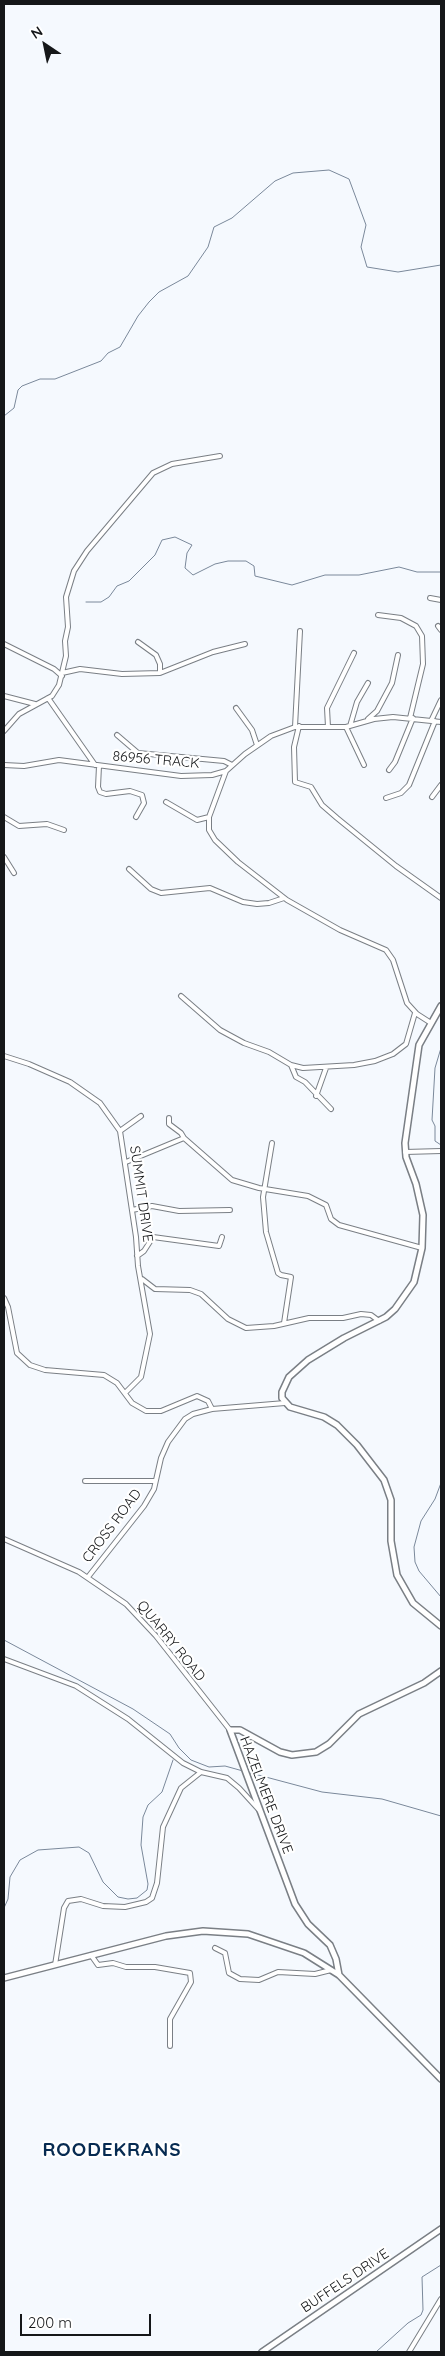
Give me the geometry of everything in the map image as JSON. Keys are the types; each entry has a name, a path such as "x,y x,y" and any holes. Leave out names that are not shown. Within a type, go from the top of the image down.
{"street":[{"path":"4,731 19,714 48,698 56,691 62,675 68,627 66,597 74,571 87,551 153,473 172,464 220,456"},
{"path":"430,598 441,600"},
{"path":"378,614 401,618 416,626 422,636 423,664 411,718 395,762 389,770"},
{"path":"300,631 297,727 294,747 295,782 311,787 322,805 396,866 441,898"},
{"path":"138,642 156,655 160,664 160,673"},
{"path":"4,644 54,669 62,675"},
{"path":"62,675 80,669 122,674 160,673 213,652 245,644"},
{"path":"328,727 328,708 354,653"},
{"path":"367,721 377,711 392,683 398,656"},
{"path":"364,764 348,726 357,702 368,682"},
{"path":"4,696 36,704"},
{"path":"48,698 97,766 100,792 106,794 130,791 142,795 144,803 136,817"},
{"path":"386,798 401,793 409,785 441,700"},
{"path":"236,708 252,730 257,745"},
{"path":"430,1023 415,1012 404,997 393,960 386,950 340,930 284,898 229,855 215,840 210,830 209,817 226,772 257,745 272,736 297,727 348,726 384,717 441,722"},
{"path":"117,735 138,753 224,761 232,765"},
{"name":"86956 TRACK","path":"4,766 15,767 60,760 181,776 212,775 226,772"},
{"path":"432,797 441,785"},
{"path":"166,802 197,820 209,817"},
{"path":"4,817 19,826 47,824 64,830"},
{"path":"4,857 14,873"},
{"path":"129,869 150,889 161,893 202,888 216,890 243,902 258,904 284,898"},
{"path":"182,996 220,1030 244,1043 269,1052 291,1066 303,1068 326,1068 375,1061 393,1054 406,1044 415,1012"},
{"path":"441,1006 419,1046 405,1152 421,1202 422,1248 414,1282 395,1309 379,1320 321,1351 303,1364 284,1384 282,1398 285,1403 296,1409 330,1420 357,1445 380,1474 389,1490 391,1500 392,1558 401,1586 416,1606 441,1626"},
{"name":"SUMMIT DRIVE","path":"4,1056 70,1082 100,1103 120,1131 126,1162 137,1256 150,1330 150,1340 141,1377 125,1393"},
{"path":"291,1066 294,1074 305,1082 330,1109"},
{"path":"316,1096 326,1068"},
{"path":"120,1131 140,1116"},
{"path":"169,1118 169,1124 181,1133 227,1178 264,1188 308,1196 326,1205 331,1219 339,1225 422,1248"},
{"path":"126,1162 184,1138"},
{"path":"272,1143 264,1188 268,1241 279,1274 291,1277 284,1323"},
{"path":"405,1152 441,1151"},
{"path":"132,1210 152,1206 179,1211 230,1210"},
{"path":"137,1256 149,1245 153,1237 219,1246 222,1237"},
{"path":"141,1277 155,1289 190,1290 201,1294 228,1319 240,1326 255,1329 309,1318 337,1318 367,1314 379,1320"},
{"path":"4,1298 14,1342 22,1359 30,1365 45,1370 104,1375 111,1378 139,1408 152,1413 197,1396 208,1401 212,1409"},
{"name":"CROSS ROAD","path":"88,1577 134,1521 148,1499 156,1481 161,1458 177,1428 193,1414 212,1409 285,1403"},
{"path":"85,1481 156,1481"},
{"name":"QUARRY ROAD","path":"4,1538 88,1577 126,1604 137,1614 230,1730"},
{"path":"4,1659 76,1686 128,1719 183,1763 201,1772 227,1778 239,1788 262,1814"},
{"name":"HAZELMERE DRIVE","path":"339,1975 336,1959 330,1946 308,1924 295,1904 230,1730 240,1730 280,1752 292,1755 316,1752 329,1744 359,1714 424,1683 441,1671"},
{"path":"55,1965 64,1908 68,1901 81,1899 103,1906 125,1907 146,1902 152,1898 157,1884 160,1842 166,1819 181,1788 201,1772"},
{"path":"4,1978 178,1934 226,1931 248,1934 304,1953 339,1975 441,2080"},
{"path":"216,1948 225,1953 229,1973 240,1979 259,1980 278,1972 315,1974 331,1970"},
{"path":"91,1955 98,1965 113,1964 126,1967 155,1966 190,1973 191,1982 170,2019 170,2046"},
{"name":"BUFFELS DRIVE","path":"262,2352 441,2229"},
{"path":"411,2352 441,2299"}],"waterway":[{"path":"4,416 14,408 18,390 22,386 40,379 55,379 101,361 108,353 120,347 138,316 149,302 159,292 188,276 208,247 214,227 232,218 275,181 293,173 329,170 349,179 366,225 361,247 367,267 398,272 441,265"},
{"path":"86,602 101,602 109,597 117,586 129,581 155,555 162,540 175,537 192,545 187,553 185,568 193,575 215,564 228,561 246,561 254,566 255,576 292,585 325,575 359,575 399,567 417,572 441,572"},
{"path":"441,1048 435,1068 432,1120 435,1126 435,1141 441,1145"},
{"path":"441,1483 435,1499 421,1521 414,1547 415,1562 419,1571 441,1597"},
{"path":"4,1640 133,1709 170,1734 179,1748 191,1760 209,1767 225,1766 243,1771"},
{"path":"4,1908 8,1899 10,1877 20,1860 38,1850 79,1847 89,1853 103,1882 118,1897 137,1898 147,1890 148,1884 141,1845 143,1817 148,1805 162,1792 173,1760"},
{"path":"247,1772 322,1792 382,1799 441,1816"},
{"path":"376,2352 408,2323 421,2315 423,2310 422,2277 441,2265"}],"district":[{"name":"ROODEKRANS","path":"112,2150"}]}
